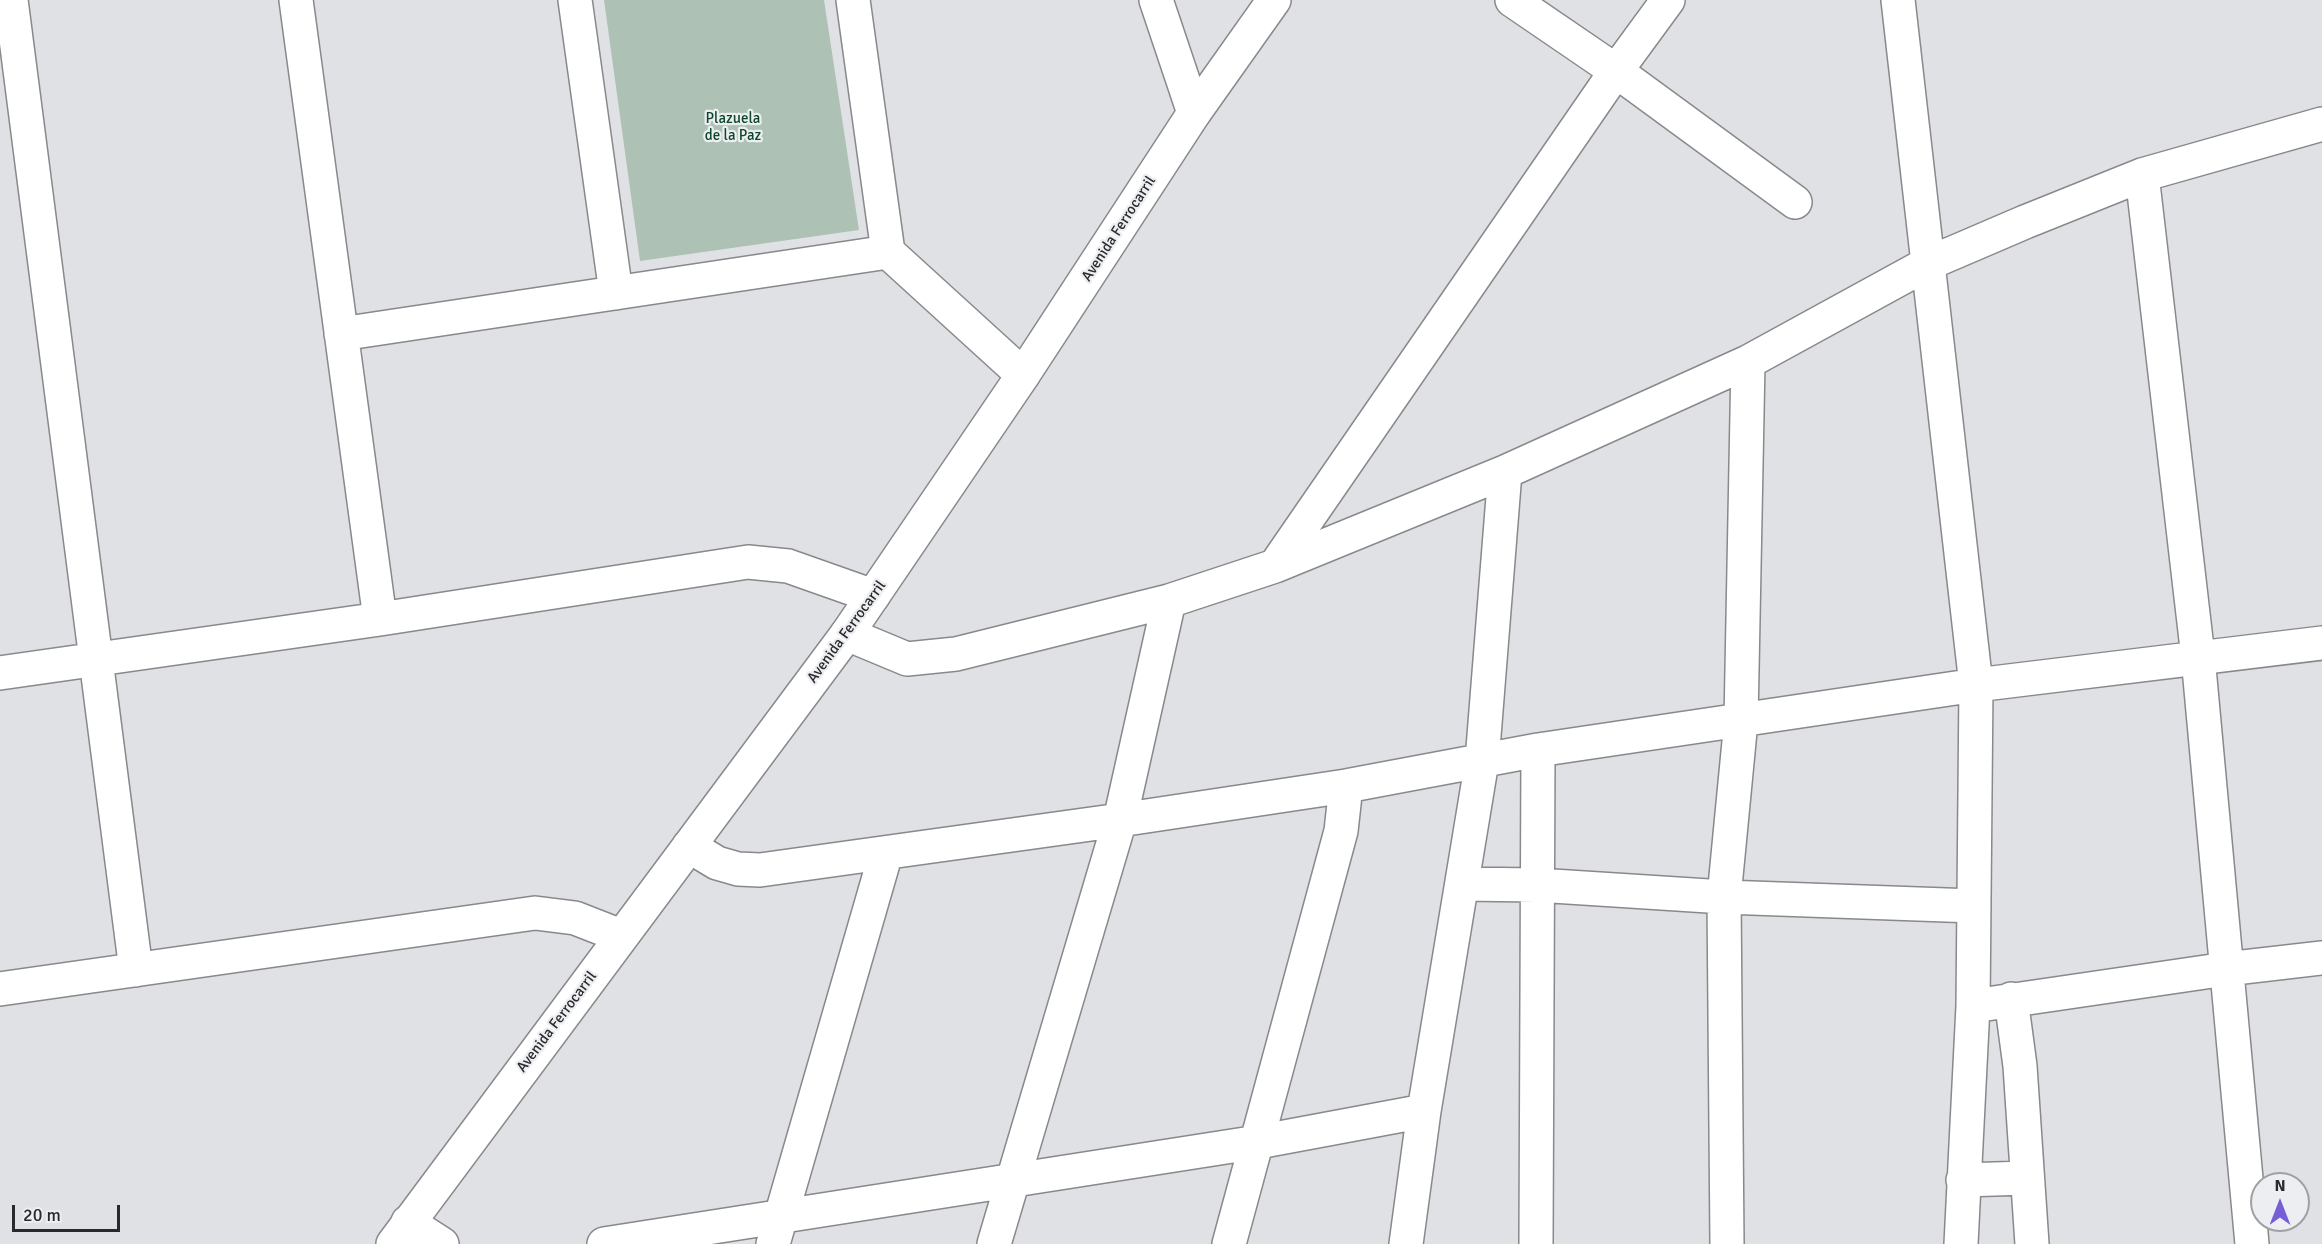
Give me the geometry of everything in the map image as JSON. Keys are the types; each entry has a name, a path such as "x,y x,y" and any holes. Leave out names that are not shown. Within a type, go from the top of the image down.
{"street":[{"path":"11,0 136,970"},
{"path":"296,0 380,619"},
{"path":"575,0 616,293"},
{"path":"853,0 888,252 1023,375"},
{"path":"1156,0 1194,113"},
{"name":"Avenida Ferrocarril","path":"400,1233 847,634 1023,375 1194,113 1274,0"},
{"path":"1512,0 1616,71 1795,202"},
{"path":"1275,566 1616,71 1668,0"},
{"path":"1898,0 1909,79 1927,264 1976,685 1973,1006 1961,1244"},
{"path":"847,634 907,659 956,654 1169,601 1275,566 1505,472 1748,362 1927,264 2025,222 2142,175 2322,124"},
{"path":"2142,175 2198,657 2252,1244"},
{"path":"341,334 888,252"},
{"path":"1727,1244 1724,897 1741,721 1748,362"},
{"path":"1406,1244 1424,1111 1482,761 1505,472"},
{"path":"0,673 380,619 748,562 788,566 873,596"},
{"path":"994,1244 1120,820 1169,601"},
{"path":"688,846 717,862 738,868 760,870 1346,786 1538,750 1976,685 2322,643"},
{"path":"1536,1244 1538,750"},
{"path":"1229,1244 1341,831 1346,786"},
{"path":"777,1229 886,853"},
{"path":"1462,884 1537,885 1724,897 1974,906"},
{"path":"0,989 535,913 575,918 621,936"},
{"path":"1973,1006 2226,969 2322,958"},
{"path":"2011,999 2020,1066 2032,1244"},
{"path":"604,1244 777,1229 1014,1180 1258,1142 1424,1111"},
{"path":"1963,1180 2026,1178"},
{"path":"400,1233 442,1244"}],"green space":[{"name":"Plazuela de la Paz","path":"604,0 824,0 859,230 640,261"}]}
